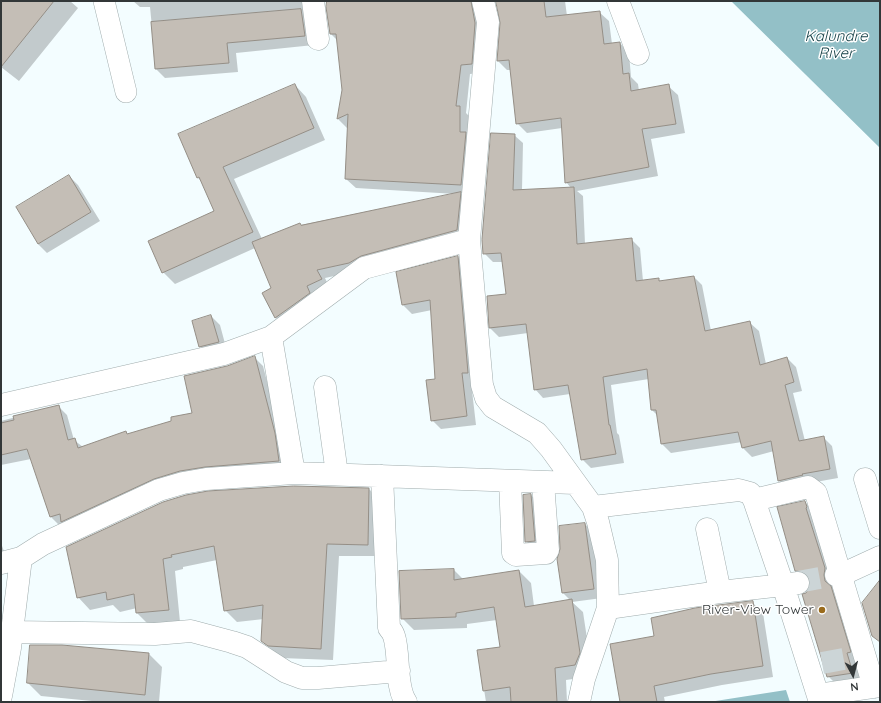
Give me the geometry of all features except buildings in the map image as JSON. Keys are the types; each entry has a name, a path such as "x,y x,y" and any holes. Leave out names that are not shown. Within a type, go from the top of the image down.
{"street":[{"path":"104,1 126,92"},
{"path":"313,1 318,39"},
{"path":"483,1 488,22 469,240 482,385 486,398 493,407 537,433 551,449 593,507 607,560 608,608 578,702"},
{"path":"618,1 638,54"},
{"path":"1,405 224,354 271,337 364,268 469,240"},
{"path":"271,337 294,473"},
{"path":"325,387 337,474"},
{"path":"2,690 12,632 11,560 159,490 183,483 206,479 294,473 575,484"},
{"path":"382,476 389,628 394,636 399,671 406,702"},
{"path":"865,479 880,528"},
{"path":"510,481 513,553 516,555 546,553 548,550 543,482"},
{"path":"593,507 739,490 750,493 790,582 818,680 865,671 816,493 808,487 754,500"},
{"path":"707,529 720,592"},
{"path":"838,573 880,557"},
{"path":"608,608 790,582"},
{"path":"12,632 155,634 191,631 247,647 286,672 302,678 399,671"}],"water":[{"name":"Kalundre River","path":"731,1 880,1 880,148"},
{"path":"786,690 790,702 709,702"}],"tunnel":[{"path":"798,582 836,575"},
{"path":"822,663 849,658"}],"place":[{"name":"River-View Tower","path":"822,610"}]}
